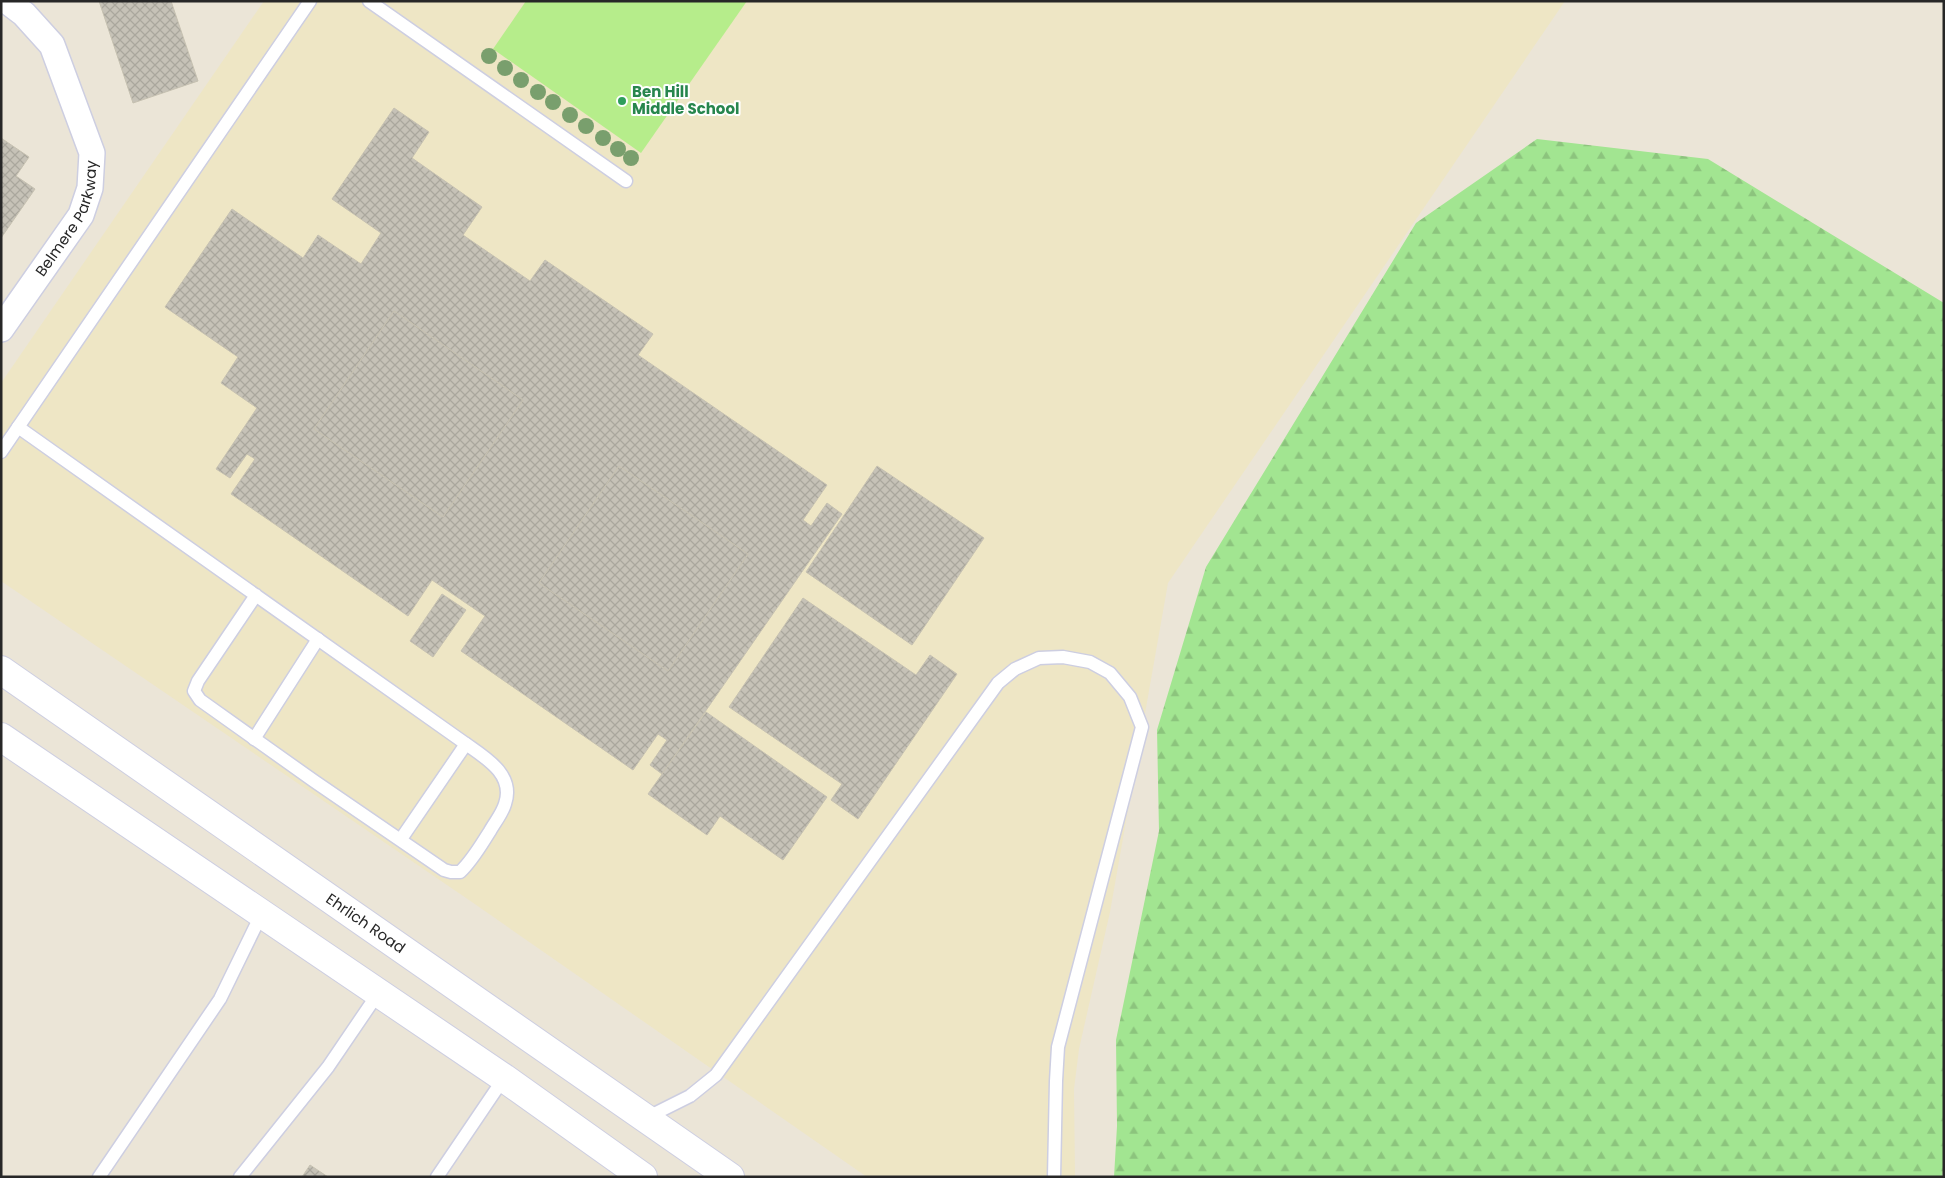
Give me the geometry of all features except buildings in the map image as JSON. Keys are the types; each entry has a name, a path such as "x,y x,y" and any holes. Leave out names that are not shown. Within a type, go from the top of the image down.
{"main road":[{"name":"Ehrlich Road","path":"1,670 730,1177"},
{"path":"1,737 504,1078 643,1177"}],"street":[{"name":"Belmere Parkway","path":"1,329 81,215 90,188 92,153 52,45 24,14 6,1"}],"lane":[{"path":"1,452 310,1"},
{"path":"369,1 626,181"},
{"path":"18,427 493,764 501,773 507,795 502,810 484,840 460,872 451,872 437,865 200,700 194,690 198,681 256,596"},
{"path":"254,739 318,639"},
{"path":"645,1118 690,1096 716,1075 998,683 1015,669 1039,658 1063,657 1090,662 1110,673 1130,697 1142,726 1058,1048 1054,1177"},
{"path":"401,840 466,744"},
{"path":"99,1177 220,999 262,913"},
{"path":"240,1177 328,1067 378,992"},
{"path":"437,1177 504,1078"}],"shaded area":[{"path":"264,1 1565,1 1168,583 1110,912 1079,1049 1074,1089 1075,1177 867,1177 469,900 1,581 1,383"}],"green space":[{"name":"Ben Hill Middle School","path":"526,1 747,1 641,153 493,49"},
{"path":"1537,139 1708,159 1944,303 1944,1163 1942,1177 1114,1177 1117,1126 1116,1040 1159,831 1157,730 1206,567 1416,223"}],"place":[{"name":"Ben Hill Middle School","path":"622,101"}]}
